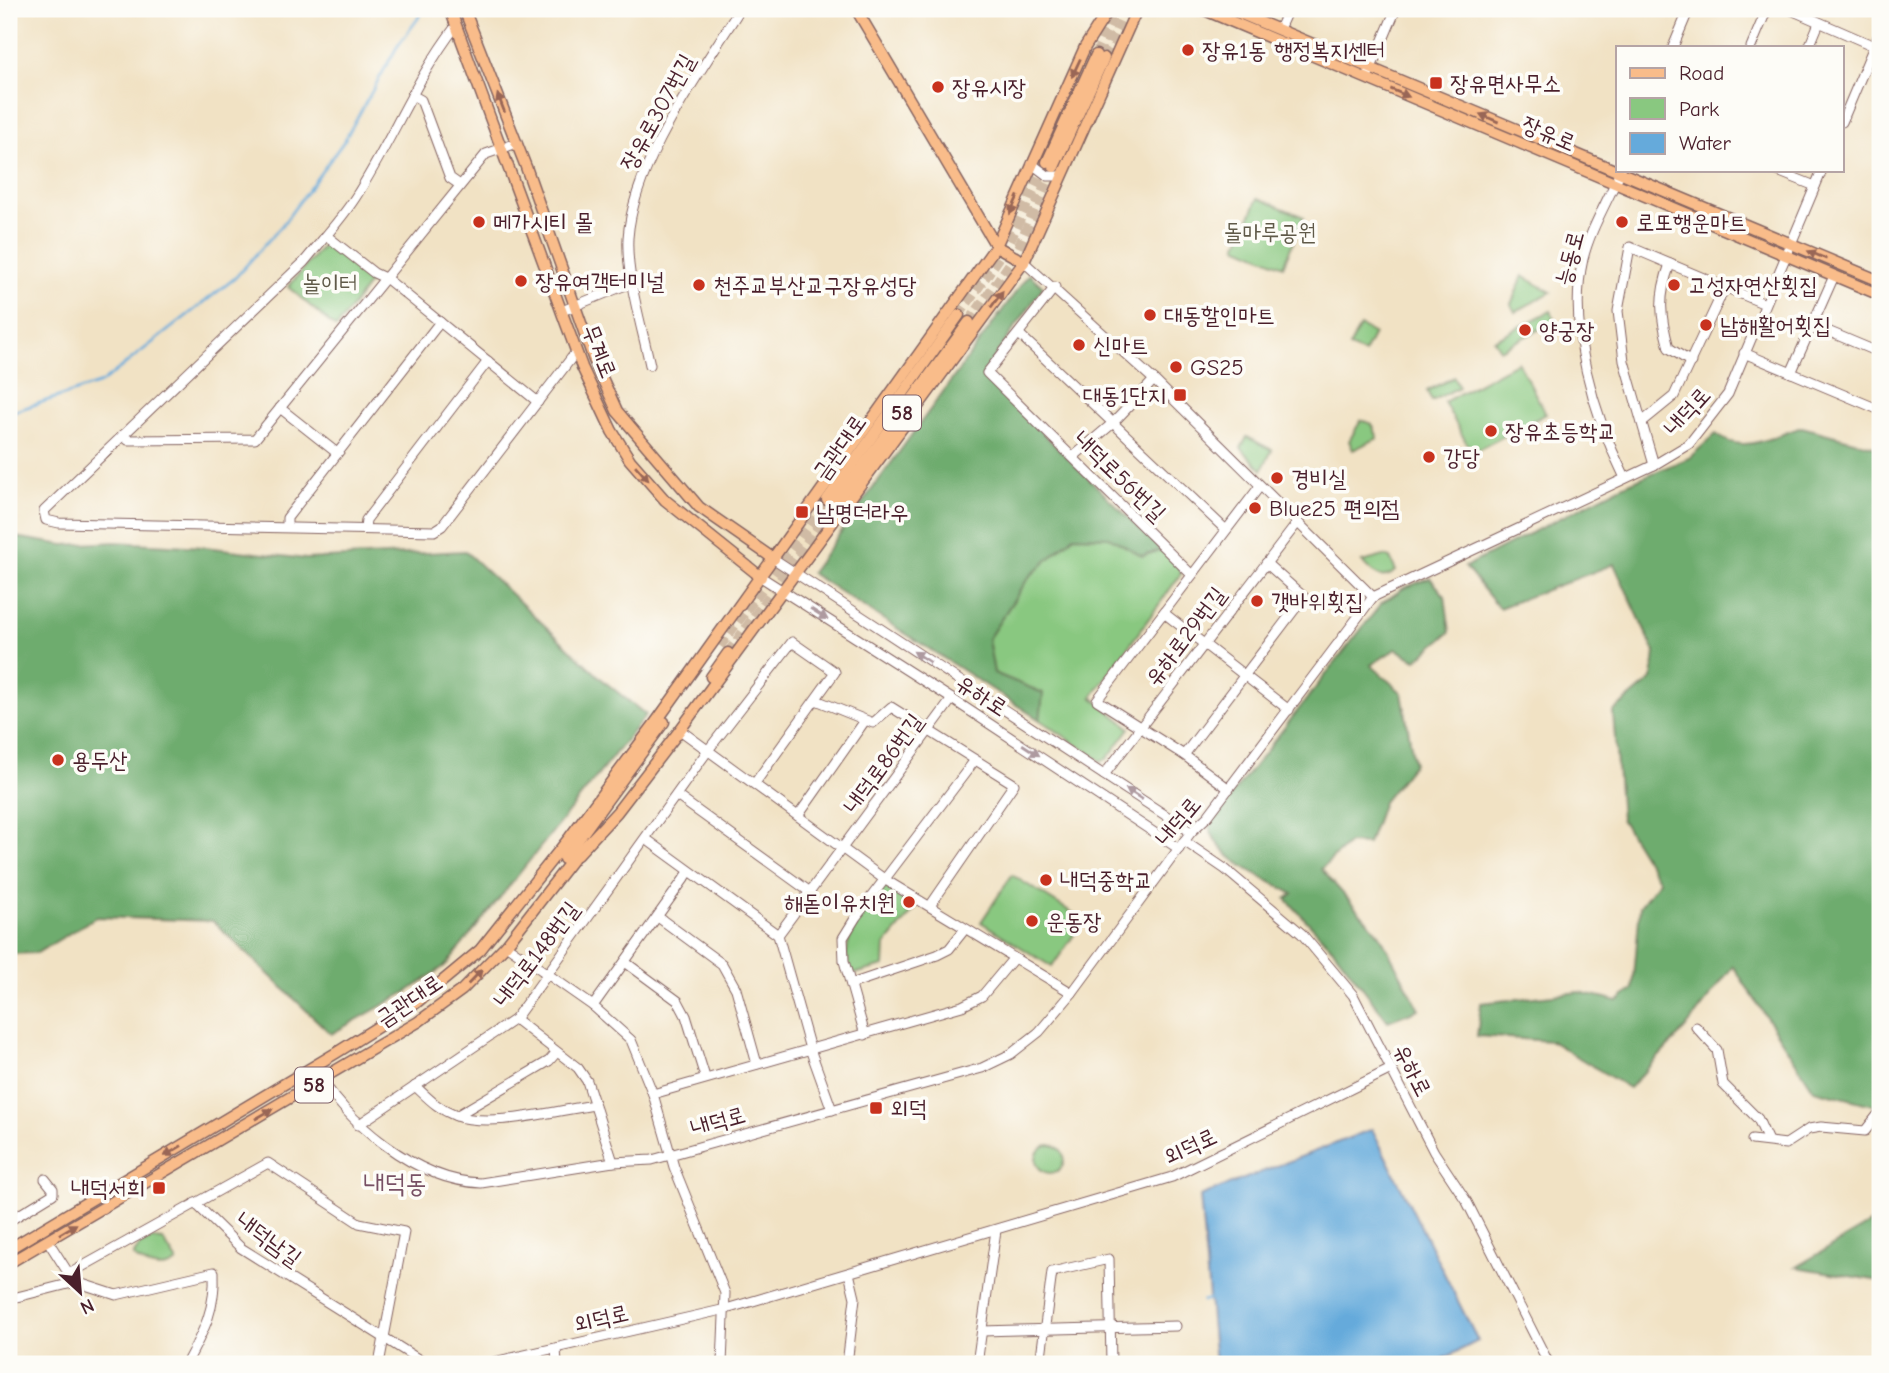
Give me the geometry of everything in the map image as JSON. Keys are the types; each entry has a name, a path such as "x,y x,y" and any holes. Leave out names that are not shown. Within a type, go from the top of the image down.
{"main road":[{"name":"무계로","path":"464,9 517,143 594,360 617,411 699,507 774,559"},
{"path":"856,9 996,246 1024,262"},
{"path":"480,950 570,837 761,577 996,246 1085,47 1109,9"},
{"path":"1050,165 1105,58 1137,9"},
{"name":"장유로","path":"1202,9 1880,281"},
{"name":"장유로","path":"1229,9 1279,29 1369,74"},
{"name":"무계로","path":"453,18 504,148 576,352 604,417 630,460 665,500 761,577"},
{"path":"1085,47 1096,46 1105,58"},
{"path":"577,855 617,812 680,730 1024,262 1062,176 1105,58"},
{"name":"장유로","path":"1619,175 1786,256 1880,295"},
{"name":"금관대로","path":"959,315 831,502 969,322"},
{"name":"금관대로","path":"9,1263 418,1022 462,990 506,945 577,855 724,650 527,907 480,950"},
{"name":"58","path":"9,1249 416,1003 480,950"}],"street":[{"name":"장유로307번길","path":"650,365 633,282 628,240 637,188 683,101 740,9"},
{"path":"1279,29 1288,9"},
{"path":"1369,74 1396,9"},
{"path":"1673,46 1689,9"},
{"path":"1751,46 1768,9"},
{"path":"1789,9 1874,46"},
{"path":"453,18 354,199 327,236 44,511 46,520 59,523 434,531 442,526 576,352"},
{"path":"1809,46 1819,23"},
{"path":"1843,120 1880,32"},
{"path":"412,95 421,100 450,178 460,185"},
{"path":"123,435 128,440 255,439 486,154 517,143"},
{"path":"1032,164 1048,176 1062,176"},
{"path":"1780,172 1815,186"},
{"name":"내덕로","path":"314,1067 321,1080 358,1125 410,1161 468,1182 613,1162 652,1160 982,1068 1011,1054 1038,1032 1072,993 1181,845 1230,789 1373,597 1654,465 1689,444 1728,394 1821,172"},
{"name":"능동로","path":"1619,175 1584,257 1578,293 1578,329 1598,409 1625,478"},
{"path":"327,236 374,273 387,279 538,402"},
{"path":"1654,465 1624,361 1618,311 1630,247 1765,304"},
{"path":"1024,262 1055,287 1154,380 1373,597"},
{"path":"1670,264 1663,283 1660,315 1669,348 1691,362"},
{"path":"1791,373 1834,276"},
{"path":"562,311 633,282"},
{"path":"1055,287 1019,334 1226,530"},
{"path":"1642,422 1674,396 1725,287"},
{"path":"287,527 287,518 440,322"},
{"path":"1811,324 1880,353"},
{"name":"내덕로56번길","path":"1019,334 987,373 1192,575"},
{"path":"1744,353 1880,410"},
{"path":"365,529 366,520 488,361"},
{"path":"1073,457 1114,423 1154,380"},
{"path":"280,408 337,453"},
{"path":"1230,789 1184,755 1097,700 1260,486"},
{"name":"유하로29번길","path":"1104,775 1298,522"},
{"name":"유하로","path":"774,559 1191,832"},
{"path":"1184,755 1304,597 1266,563"},
{"name":"유하로","path":"761,577 1181,845 1225,869 1302,934 1353,995 1434,1152 1467,1202 1549,1364"},
{"path":"1164,613 1289,710"},
{"name":"내덕로148번길","path":"358,1125 515,1019 709,750 792,642 835,672 816,700"},
{"name":"내덕로86번길","path":"778,935 844,850 952,699"},
{"path":"755,783 816,700 864,722 873,723 891,706 1014,784 930,906"},
{"name":"내덕로86번길","path":"798,816 864,722"},
{"path":"680,730 884,879 1072,993"},
{"path":"865,1035 844,961 843,938 884,879 975,760"},
{"path":"677,796 810,892"},
{"path":"646,839 778,935 810,1049 832,1110"},
{"path":"593,1006 689,872"},
{"path":"658,917 722,964 736,989 758,1064"},
{"path":"851,984 937,955 949,949 965,929"},
{"path":"506,945 593,1006 631,1040 653,1094 670,1155 725,1293 722,1364"},
{"path":"653,1094 705,1077 865,1035 962,1006 982,996 1013,958"},
{"path":"625,962 678,1000 686,1016 705,1077"},
{"path":"515,1019 578,1068 587,1081 613,1162"},
{"path":"1696,1027 1717,1050 1723,1084 1758,1119 1768,1141"},
{"path":"456,1116 539,1067 556,1053"},
{"name":"외덕로","path":"485,1364 726,1309 1172,1177 1391,1069"},
{"path":"415,1086 439,1108 456,1116 482,1120 595,1105"},
{"path":"1752,1140 1786,1144 1810,1129 1821,1127 1865,1131 1880,1112"},
{"name":"내덕남길","path":"383,1339 404,1232 359,1223 268,1163 195,1203 241,1248 383,1339 426,1364"},
{"path":"9,1221 53,1194 53,1189 45,1179"},
{"path":"48,1241 69,1274 195,1203"},
{"path":"977,1364 996,1230"},
{"path":"1040,1364 1052,1272 1109,1259 1111,1364"},
{"path":"9,1299 76,1282 116,1295 214,1272 215,1299 202,1334 186,1364"},
{"path":"847,1364 855,1298 849,1273"},
{"path":"982,1331 1176,1326"},
{"path":"379,1364 383,1339"},
{"path":"556,1348 557,1364"}],"green space":[{"name":"돌마루공원","path":"1258,198 1304,217 1283,266 1237,246"},
{"name":"놀이터","path":"326,242 372,279 336,328 288,287"},
{"path":"1029,274 1043,287 983,374 1161,550 1142,556 1109,537 1074,536 1029,577 988,639 994,673 1043,693 1040,720 811,573"},
{"path":"1523,276 1551,292 1515,312 1511,304"},
{"name":"양궁장","path":"1550,311 1555,321 1500,350 1494,340"},
{"path":"1360,326 1374,334 1364,353 1349,347"},
{"path":"1518,362 1546,414 1472,453 1444,402"},
{"path":"1454,377 1459,387 1432,401 1427,391"},
{"path":"1361,420 1372,424 1378,438 1353,450 1349,441"},
{"path":"1802,427 1880,448 1880,1104 1876,1106 1814,1090 1733,966 1685,1029 1629,1088 1551,1041 1477,1036 1481,1003 1580,992 1618,1001 1633,989 1640,906 1659,881 1621,819 1613,712 1652,679 1655,652 1614,564 1499,608 1465,567 1624,485 1689,458 1716,434 1726,440 1747,444"},
{"path":"1247,437 1272,450 1262,470 1241,448"},
{"path":"9,532 15,537 64,545 115,542 205,547 306,559 465,551 605,682 646,715 446,965 410,990 331,1034 213,921 96,917 37,953 9,954"},
{"path":"1073,536 1109,537 1142,556 1161,550 1180,567 1181,574 1092,697 1130,728 1107,759 1101,761 1040,720 1043,693 994,673 988,639 1029,577"},
{"path":"1384,556 1390,558 1396,571 1391,575 1378,575 1362,562"},
{"path":"1430,578 1445,596 1450,632 1416,660 1396,649 1371,665 1402,693 1414,763 1383,802 1368,844 1349,843 1321,869 1380,935 1419,1009 1388,1021 1334,950 1286,899 1293,894 1231,857 1213,837 1209,824 1381,604 1404,588"},
{"name":"운동장","path":"1012,875 1084,920 1052,967 981,922"},
{"path":"885,885 917,907 885,945 884,966 854,974 848,963 849,939"},
{"path":"1050,1145 1060,1149 1064,1159 1060,1169 1050,1173 1040,1169 1036,1159 1040,1149"},
{"path":"1880,1218 1880,1281 1796,1267"},
{"path":"152,1239 163,1240 177,1262 161,1268 143,1263 133,1256 139,1246"}],"water":[{"path":"1372,1129 1478,1341 1433,1364 1215,1364 1200,1196"}],"waterway":[{"path":"9,413 101,383 235,278 283,224 344,141 397,47 425,9"},
{"path":"1202,1301 1209,1299"}],"tunnel":[{"path":"1096,55 1116,9"},
{"path":"1104,58 1127,9"},
{"path":"959,315 1008,245 1045,165"},
{"path":"969,322 1013,259 1053,168"},
{"path":"720,646 827,500"},
{"path":"728,653 834,505"}],"place":[{"name":"장유1동 행정복지센터","path":"1188,50"},
{"name":"장유면사무소","path":"1436,83"},
{"name":"장유시장","path":"938,87"},
{"name":"메가시티 몰","path":"479,222"},
{"name":"로또행운마트","path":"1622,222"},
{"name":"장유여객터미널","path":"521,281"},
{"name":"천주교부산교구장유성당","path":"699,285"},
{"name":"고성자연산횟집","path":"1674,285"},
{"name":"대동할인마트","path":"1150,315"},
{"name":"남해활어횟집","path":"1706,325"},
{"name":"양궁장","path":"1525,330"},
{"name":"신마트","path":"1079,345"},
{"name":"GS25","path":"1176,367"},
{"name":"대동1단지","path":"1180,395"},
{"name":"장유초등학교","path":"1491,431"},
{"name":"강당","path":"1429,457"},
{"name":"경비실","path":"1277,478"},
{"name":"Blue25 편의점","path":"1255,508"},
{"name":"남명더라우","path":"802,512"},
{"name":"갯바위횟집","path":"1257,601"},
{"name":"용두산","path":"58,760"},
{"name":"내덕중학교","path":"1046,880"},
{"name":"해돋이유치원","path":"909,902"},
{"name":"운동장","path":"1032,921"},
{"name":"외덕","path":"876,1108"},
{"name":"내덕서희","path":"159,1188"}],"district":[{"name":"내덕동","path":"395,1183"}]}
